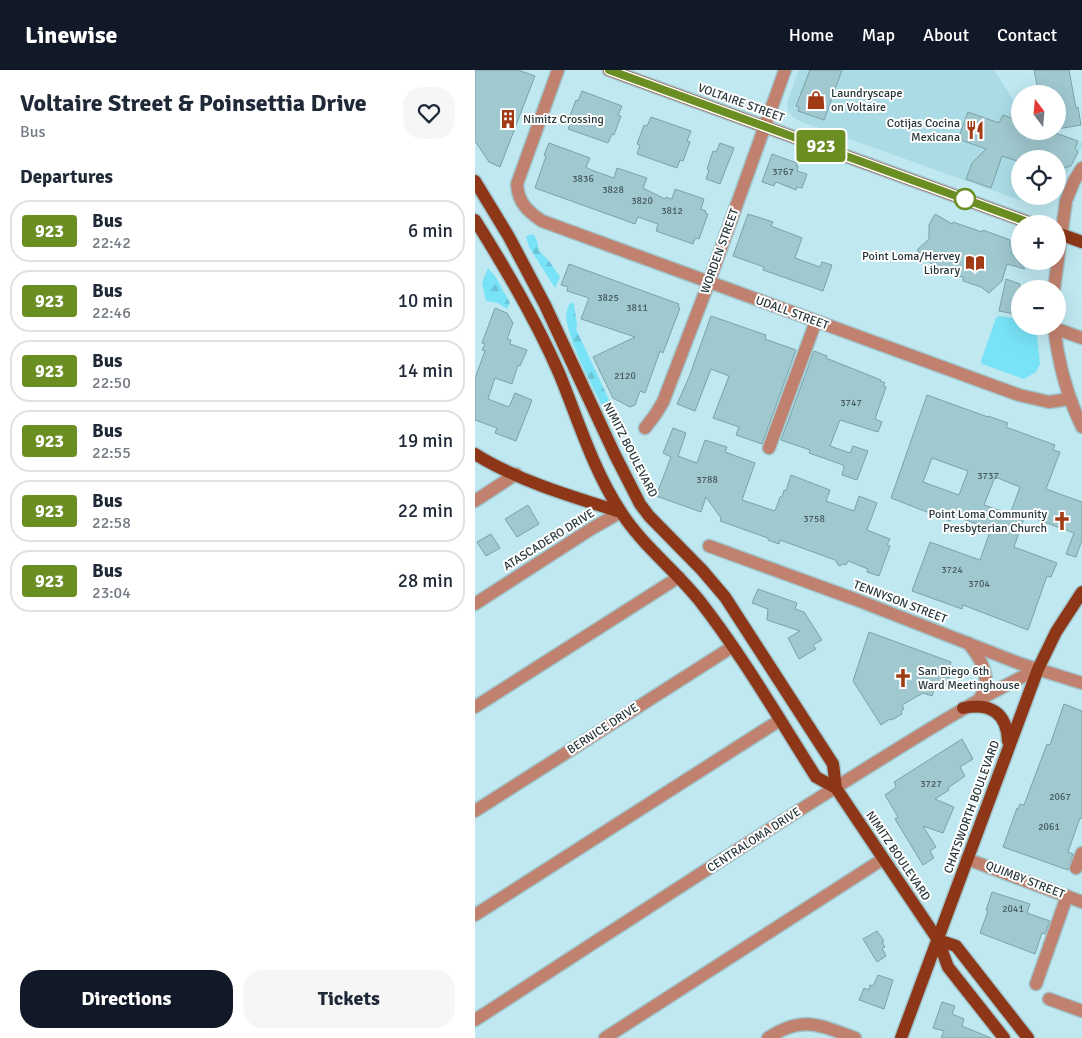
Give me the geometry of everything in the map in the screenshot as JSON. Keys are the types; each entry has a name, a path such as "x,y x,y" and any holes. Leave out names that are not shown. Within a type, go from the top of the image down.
{"main road":[{"name":"VOLTAIRE STREET","path":"609,70 1011,216"},
{"name":"NIMITZ BOULEVARD","path":"475,180 509,237 545,305 618,462 640,504 649,516 702,570 737,613 833,764 836,788 938,940 949,967 1004,1038"},
{"name":"NIMITZ BOULEVARD","path":"475,220 545,345 600,474 621,512 703,606 780,720 815,777 836,788"},
{"path":"1066,236 1082,242"},
{"path":"475,454 568,496 621,512"},
{"name":"ATASCADERO DRIVE","path":"621,512 640,504"},
{"name":"CHATSWORTH BOULEVARD","path":"901,1038 1038,669 1056,632 1082,592"},
{"path":"963,708 979,706 998,714 1004,720 1007,727 1009,746"},
{"name":"NIMITZ BOULEVARD","path":"938,940 956,946 1029,1038"}],"street":[{"name":"UDALL STREET","path":"558,70 517,180 517,194 522,204 534,216 550,225 1019,395 1049,402 1069,399"},
{"name":"WORDEN STREET","path":"645,428 663,402 709,282 785,70"},
{"path":"1063,215 1074,181 1082,168"},
{"path":"769,448 815,321"},
{"path":"1066,332 1082,338"},
{"path":"1055,335 1059,365 1069,399 1082,427"},
{"path":"475,501 516,474"},
{"name":"ATASCADERO DRIVE","path":"475,604 591,529 621,512"},
{"name":"TENNYSON STREET","path":"709,546 857,600 1017,662 1082,683"},
{"path":"475,707 679,577"},
{"path":"968,643 978,656 985,672 985,686 979,699"},
{"name":"BERNICE DRIVE","path":"475,811 732,647"},
{"name":"CENTRALOMA DRIVE","path":"475,1020 963,708 1038,669"},
{"path":"475,916 780,720"},
{"path":"1077,868 1082,852"},
{"path":"605,1038 883,859"},
{"name":"QUIMBY STREET","path":"967,859 1082,902"},
{"path":"1036,984 1067,896"},
{"path":"1049,999 1082,1011"},
{"path":"768,1038 790,1026 809,1023 855,1038"}],"shaded area":[{"path":"799,70 994,70 1011,96 1011,140 1066,140 1066,137 1082,143 1082,147 1066,175 1066,150 1011,150 1011,197 802,122 794,118 788,111 787,102"}],"green space":[{"path":"533,234 537,240 539,251 560,277 555,288 529,247 526,236"},
{"path":"488,268 495,276 510,303 507,309 498,303 486,301 482,283"},
{"path":"571,302 574,304 576,329 611,404 617,411 612,417 605,412 572,340 566,317 567,309"},
{"path":"999,316 1011,318 1011,335 1037,335 1040,364 1036,372 1024,379 982,364 981,361 996,318"}],"building":[{"name":"Nimitz Crossing","path":"475,70 518,70 535,76 500,167 489,162 475,141"},
{"path":"810,70 842,70 824,120 798,111 799,107 796,106"},
{"path":"1034,70 1069,70 1081,125 1066,128 1066,85 1037,85"},
{"path":"582,91 622,106 618,115 621,116 614,135 612,134 608,143 568,129 572,120 569,119 576,100 578,101"},
{"path":"968,112 999,123 1003,115 1011,118 1011,140 1066,140 1066,137 1078,141 1075,148 1078,152 1071,166 1066,167 1066,150 1011,150 1011,159 1002,156 991,188 966,179 972,163 986,149 958,139"},
{"path":"651,117 691,131 687,141 690,142 683,161 680,160 677,168 637,154 640,145 637,144 644,125 647,126"},
{"path":"549,143 590,158 586,167 591,170 614,178 617,168 647,178 643,188 665,199 666,197 672,199 675,189 704,199 701,209 708,214 699,239 695,238 693,244 656,231 658,224 638,217 635,224 535,188"},
{"path":"720,143 734,148 720,184 706,179 713,151 716,152"},
{"path":"772,154 797,163 797,171 807,174 802,188 797,187 796,190 776,182 774,186 762,182"},
{"path":"748,214 773,222 771,226 802,238 795,258 820,267 822,262 832,265 823,291 763,270 764,267 733,256"},
{"name":"Point Loma/Hervey Library","path":"935,214 952,224 953,222 982,232 983,230 1010,240 1011,265 1007,264 1002,281 989,293 981,287 963,281 963,277 952,275 939,269 925,259 917,250 929,239 929,225"},
{"path":"569,264 679,304 678,307 680,308 663,353 660,351 645,393 640,391 635,405 630,407 613,398 593,357 635,337 581,319 589,298 567,291 568,287 561,285"},
{"path":"1006,279 1011,281 1011,313 999,311"},
{"path":"495,308 507,313 513,323 507,339 511,340 510,344 527,350 520,366 518,365 512,384 495,378 488,399 509,407 515,393 532,400 516,441 495,433 497,428 475,420 475,378 485,351 482,350 485,344 482,343"},
{"path":"711,316 766,335 765,339 796,350 762,444 736,435 739,427 713,418 729,376 711,369 695,411 677,404"},
{"path":"814,351 885,383 883,386 886,387 875,419 882,422 878,432 840,420 830,446 850,453 853,446 868,451 857,480 842,475 843,465 809,453 810,450 781,440"},
{"path":"927,395 1008,423 1006,427 1055,445 1053,450 1060,452 1046,489 1082,502 1082,540 1076,557 1066,554 1074,533 1025,515 1014,547 1057,563 1051,577 1047,576 1028,630 963,605 962,609 912,591 930,542 980,560 991,529 952,515 950,521 891,498","holes":["932,458 968,471 959,495 923,482","995,477 1020,487 1010,514 984,505"]},
{"path":"673,428 686,433 678,456 697,463 705,440 727,447 725,452 755,463 742,500 775,511 780,497 782,497 784,490 786,491 791,475 830,490 826,501 854,511 859,496 877,503 867,530 890,539 887,545 890,546 879,576 867,572 868,569 848,561 846,565 839,566 835,560 780,540 779,544 768,540 768,538 720,521 721,518 706,497 701,512 656,496 671,457 663,453"},
{"path":"528,505 539,524 517,537 505,519"},
{"path":"491,534 500,548 486,556 477,542"},
{"path":"758,589 797,603 795,609 804,612 822,640 813,645 816,649 799,659 788,638 800,631 767,620 768,609 752,603"},
{"path":"869,632 951,662 950,666 953,667 946,686 942,686 941,689 935,687 932,696 923,693 902,705 904,709 901,711 902,714 881,725 853,681"},
{"path":"1064,704 1082,711 1082,819 1080,818 1068,852 1073,854 1068,870 1003,847 1017,808 1020,804 1024,805 1047,744 1050,745"},
{"path":"962,739 973,759 960,767 965,776 935,799 954,807 943,833 923,826 936,847 930,851 934,858 923,865 895,819 898,817 885,795 895,788 894,782"},
{"path":"992,892 1030,904 1027,913 1050,921 1045,934 1042,933 1035,954 980,933"},
{"path":"877,931 884,941 882,942 885,947 882,948 886,956 877,962 863,939"},
{"path":"878,975 893,980 884,1009 859,1000 864,988 869,990 870,985 873,986"},
{"path":"942,1002 955,1006 952,1014 964,1019 962,1026 991,1038 941,1038 944,1031 933,1028"}],"bus line":[{"name":"923","path":"609,70 1011,215"}],"place":[{"name":"Laundryscape on Voltaire","path":"816,100"},
{"name":"Nimitz Crossing","path":"508,119"},
{"name":"Cotijas Cocina Mexicana","path":"975,130"},
{"name":"Point Loma/Hervey Library","path":"975,263"},
{"name":"Point Loma Community Presbyterian Church","path":"1062,521"},
{"name":"San Diego 6th Ward Meetinghouse","path":"903,678"}]}
